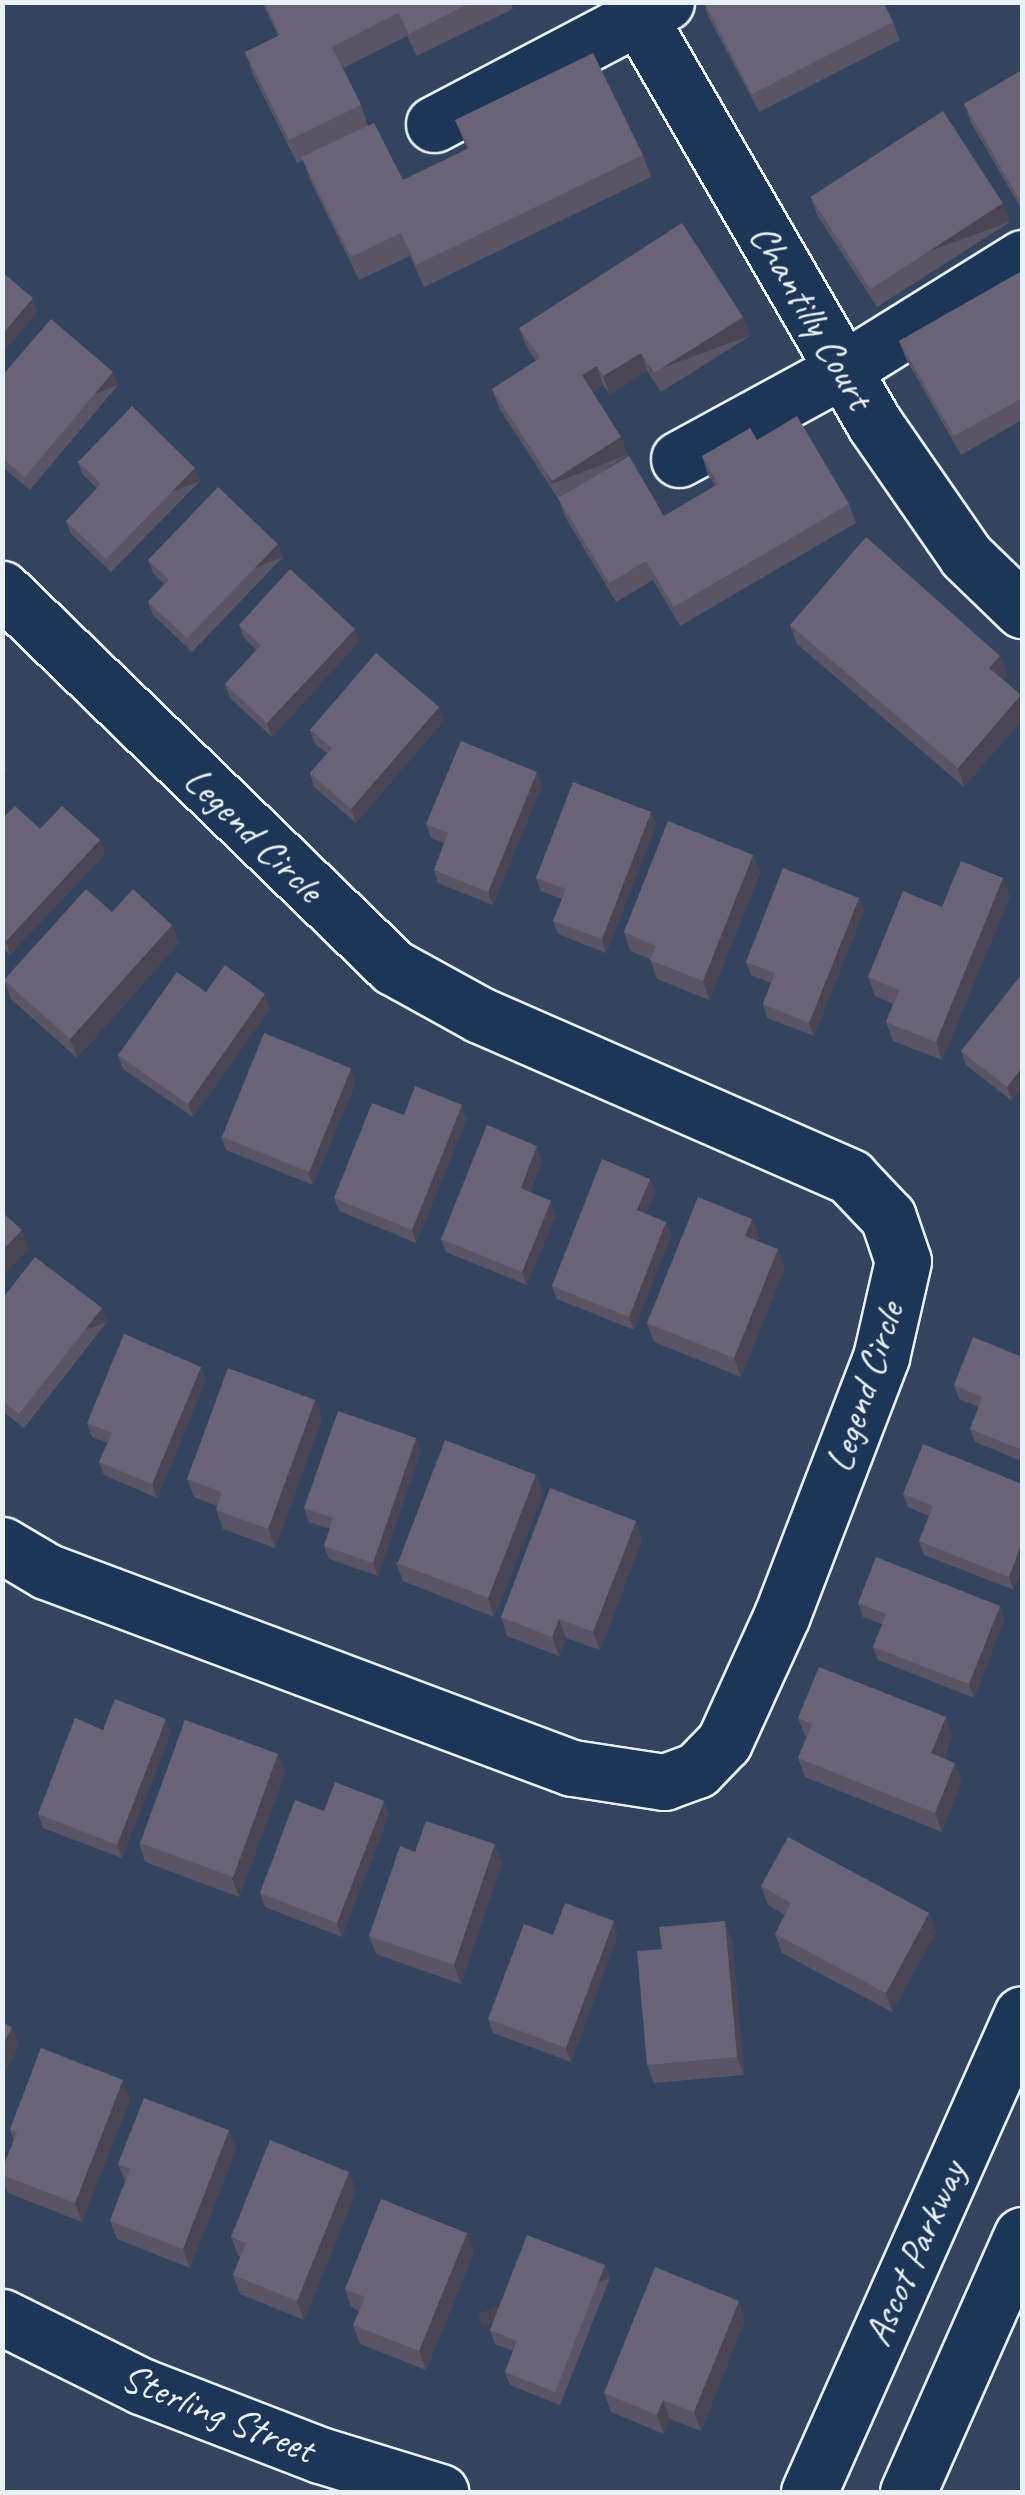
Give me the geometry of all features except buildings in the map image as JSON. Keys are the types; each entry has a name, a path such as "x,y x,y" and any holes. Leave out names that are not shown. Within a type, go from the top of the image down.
{"street":[{"path":"434,124 644,8"},
{"name":"Chantilly Court","path":"644,8 874,422 966,556 1022,610"},
{"path":"678,459 844,369 1022,258"},
{"name":"Legend Circle","path":"2,589 393,967 480,1016 850,1177 888,1217 903,1262 881,1357 782,1615 724,1742 697,1770 664,1782 572,1768 46,1571 2,1545"},
{"name":"Ascot Parkway","path":"809,2492 1022,2014"},
{"path":"908,2492 1022,2235"},
{"name":"Sterling Street","path":"2,2316 141,2386 320,2455 440,2492"}]}
